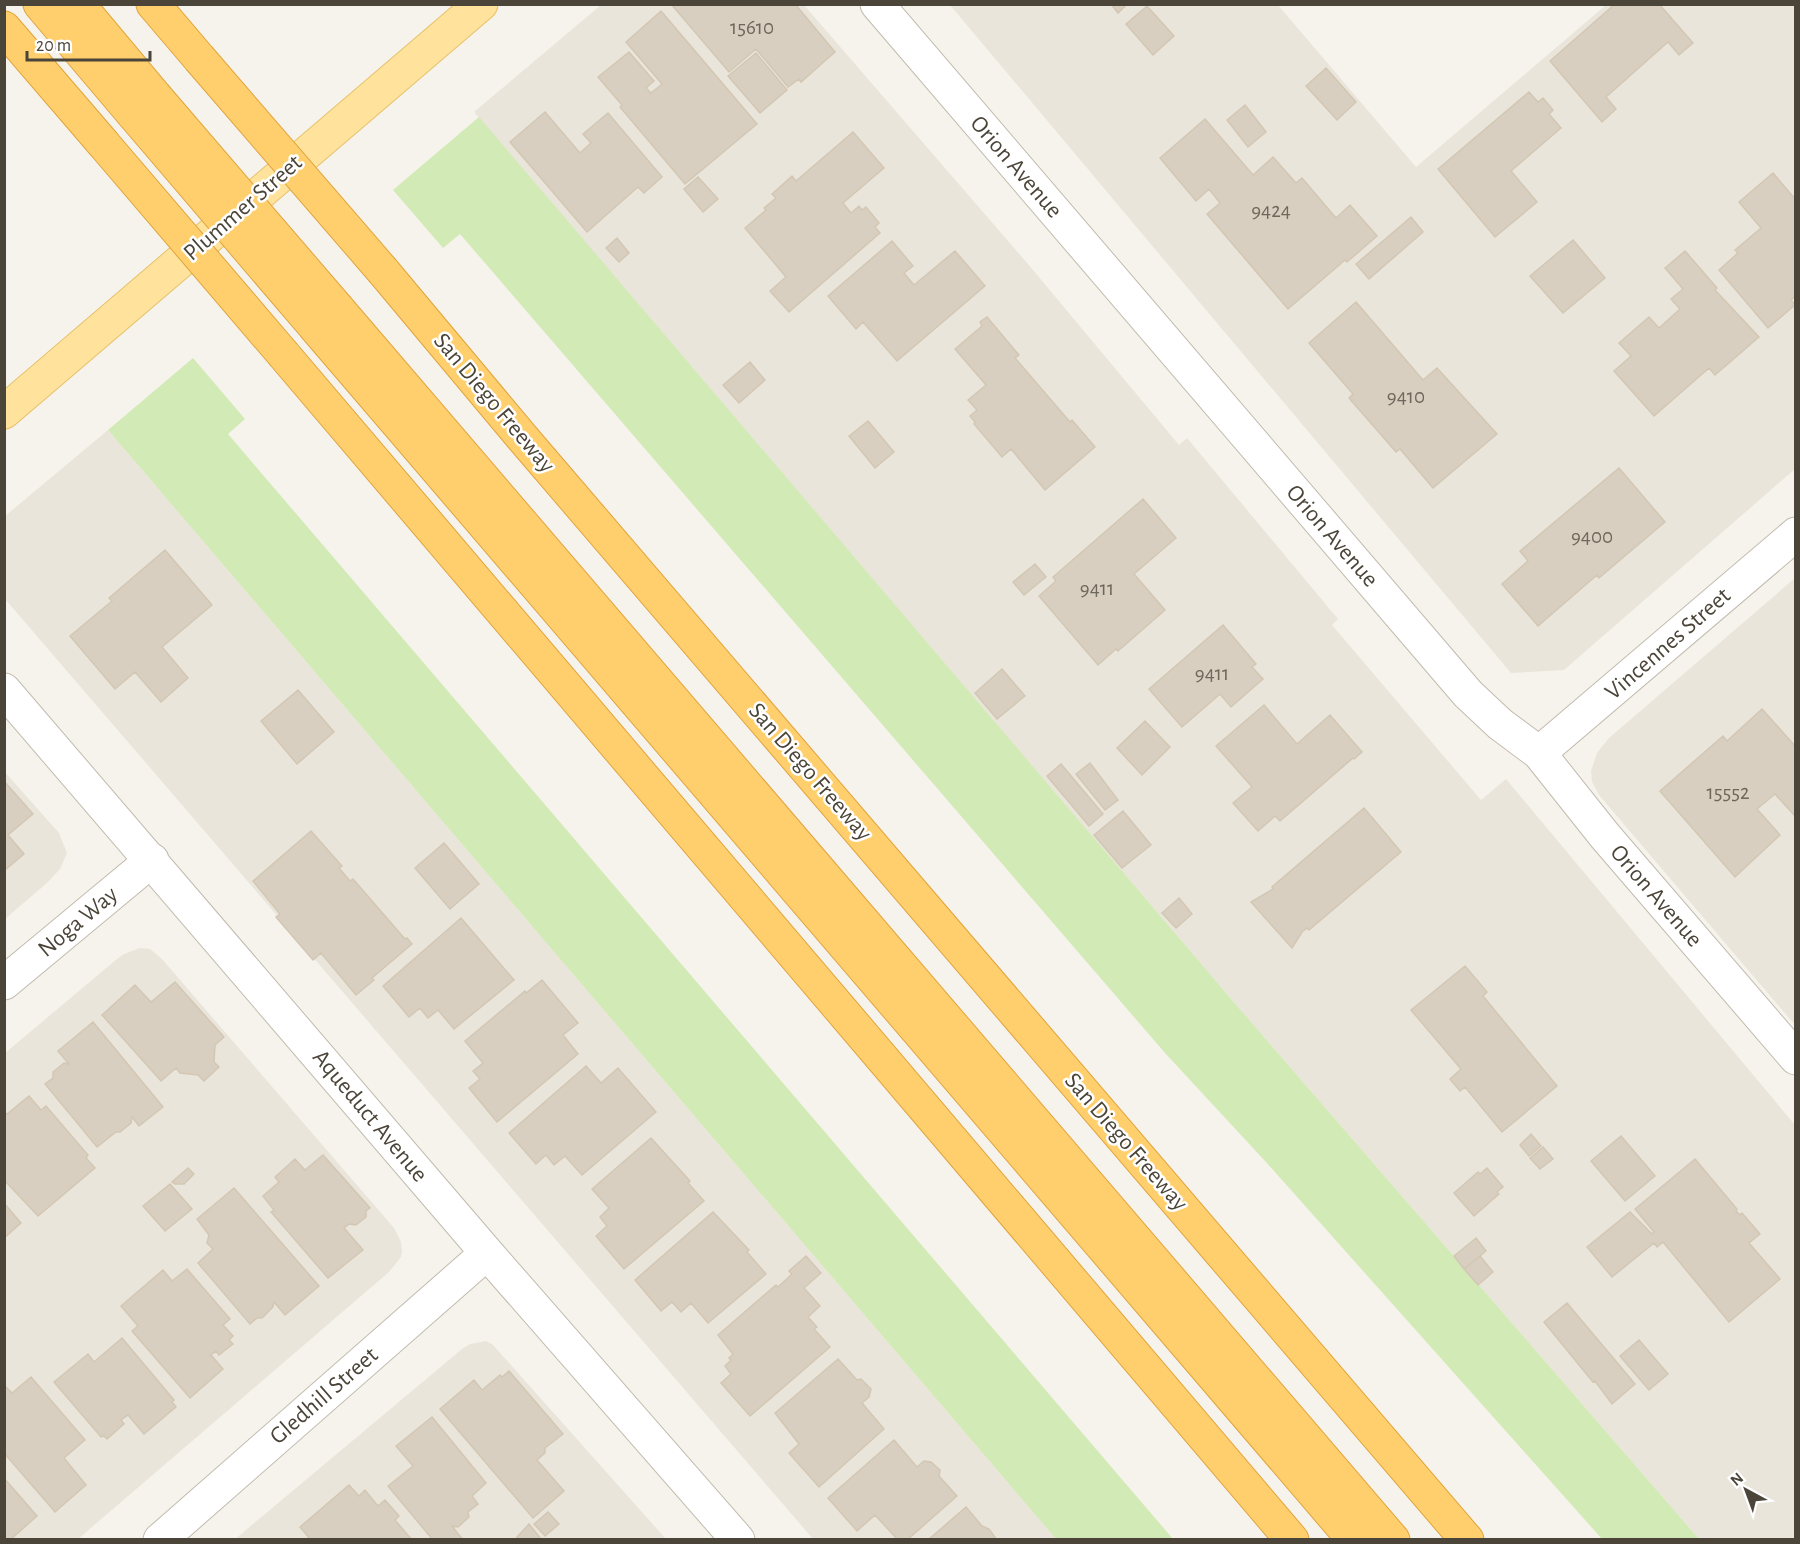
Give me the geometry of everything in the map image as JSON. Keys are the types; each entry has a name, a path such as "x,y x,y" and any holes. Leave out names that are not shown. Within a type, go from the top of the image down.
{"highway":[{"path":"40,4 144,105 327,319 1354,1539"},
{"path":"78,4 144,105"},
{"name":"San Diego Freeway","path":"153,4 1467,1539"},
{"path":"4,28 1292,1539"},
{"path":"327,319 1393,1539"}],"main road":[{"name":"Plummer Street","path":"4,412 480,4"}],"street":[{"name":"Orion Avenue","path":"877,4 1468,694 1500,724 1539,753 1605,836 1796,1058"},
{"name":"Vincennes Street","path":"1539,753 1796,534"},
{"name":"Aqueduct Avenue","path":"4,690 487,1253 738,1539"},
{"name":"Noga Way","path":"4,983 152,860"},
{"name":"Gledhill Street","path":"160,1539 487,1253"}],"shaded area":[{"path":"601,5 804,5 1028,264 1179,445 1187,438 1338,619 1332,625 1481,800 1506,779 1795,1125 1795,1539 1699,1539 1238,1007 474,112"},
{"path":"950,5 1278,5 1416,167 1606,5 1795,5 1795,469 1564,670 1511,673"},
{"path":"108,430 1056,1539 813,1539 5,599 4,517"},
{"path":"1795,578 1795,1025 1599,795 1592,782 1591,771 1597,753 1609,738"},
{"path":"4,771 59,833 67,853 60,869 47,883 5,919"},
{"path":"140,948 150,949 162,959 394,1228 401,1242 401,1257 389,1272 78,1539 5,1540 5,1053 117,959"},
{"path":"486,1341 493,1345 666,1539 234,1540 462,1349 470,1344"}],"green space":[{"path":"479,117 1238,1007 1699,1539 1602,1539 1265,1161 1165,1053 460,234 443,248 393,190"},
{"path":"193,358 245,419 228,434 1173,1539 1056,1539 108,430"}],"building":[{"path":"671,4 795,4 835,52 801,82 799,79 788,87 756,49 729,72"},
{"path":"1111,4 1127,4 1118,13"},
{"path":"1615,4 1659,4 1693,43 1679,55 1668,42 1606,97 1616,109 1602,122 1550,61"},
{"path":"1147,6 1174,36 1153,55 1126,24"},
{"path":"661,11 757,124 685,184 620,107 622,105 598,77 629,52 654,81 646,88 651,93 662,84 626,42"},
{"path":"756,53 787,90 760,113 728,76"},
{"path":"1326,68 1356,102 1337,120 1306,86"},
{"path":"1529,92 1538,102 1543,98 1553,110 1549,114 1561,128 1511,171 1537,202 1495,237 1438,169"},
{"path":"1245,105 1266,132 1248,147 1227,120"},
{"path":"545,112 580,153 591,143 583,134 608,113 662,177 644,193 638,187 587,232 510,142"},
{"path":"1205,119 1253,175 1273,157 1296,183 1302,178 1336,218 1350,205 1377,236 1288,309 1207,214 1220,203 1209,189 1196,201 1160,158"},
{"path":"853,132 884,168 843,203 851,213 859,206 862,210 866,207 879,223 875,227 880,233 789,312 770,291 786,277 745,228 766,210 764,208 776,198 772,194 792,176 796,181"},
{"path":"1773,173 1796,200 1796,296 1791,300 1795,305 1768,328 1719,270 1738,253 1735,250 1761,228 1739,202"},
{"path":"698,177 718,199 703,212 684,189"},
{"path":"1411,217 1423,232 1369,279 1356,264"},
{"path":"617,238 629,253 619,262 606,248"},
{"path":"1573,240 1605,278 1563,313 1530,276"},
{"path":"892,241 913,266 904,273 914,285 955,251 985,286 897,361 863,322 856,329 828,296"},
{"path":"1685,251 1717,288 1715,290 1759,337 1715,375 1709,368 1654,416 1614,371 1631,356 1619,343 1649,317 1659,328 1680,309 1671,299 1683,289 1665,268"},
{"path":"1356,302 1423,380 1437,368 1497,434 1433,488 1400,449 1396,452 1349,398 1353,394 1309,343"},
{"path":"987,317 1019,355 1015,358 1070,422 1072,420 1095,447 1045,490 1011,449 1002,457 970,416 977,410 968,400 986,385 955,349 982,326 980,322"},
{"path":"750,362 765,380 739,403 723,385"},
{"path":"868,421 894,452 875,468 849,436"},
{"path":"1619,468 1665,522 1599,578 1597,575 1538,626 1502,584 1528,561 1520,551"},
{"path":"1143,499 1176,538 1134,574 1165,610 1118,651 1116,649 1098,665 1039,596 1056,581 1053,577"},
{"path":"165,550 212,605 162,647 188,678 161,702 135,672 115,689 70,636 112,601 109,598"},
{"path":"1035,564 1046,577 1024,595 1013,582"},
{"path":"1223,625 1256,664 1252,667 1263,679 1231,707 1220,694 1182,727 1149,689"},
{"path":"1002,669 1025,696 997,719 975,693"},
{"path":"298,690 334,732 297,764 261,721"},
{"path":"1264,705 1297,744 1330,715 1362,752 1280,821 1275,816 1258,831 1233,803 1252,787 1216,746"},
{"path":"1762,709 1796,747 1796,817 1775,794 1757,809 1780,835 1735,877 1660,791 1723,736 1727,741"},
{"path":"1145,721 1170,747 1142,775 1117,748"},
{"path":"1090,763 1118,800 1105,810 1076,774"},
{"path":"1061,764 1103,814 1089,826 1047,776"},
{"path":"4,781 33,814 8,835 24,854 4,871"},
{"path":"1364,808 1401,852 1309,930 1307,928 1302,932 1292,948 1251,902 1273,889 1272,887"},
{"path":"1123,811 1151,845 1122,868 1094,835"},
{"path":"311,831 342,866 339,868 350,881 353,879 405,939 407,938 412,944 356,995 321,953 313,960 276,917 280,914 253,881"},
{"path":"444,843 479,884 450,909 415,868"},
{"path":"1179,898 1192,914 1176,928 1162,913"},
{"path":"461,918 514,980 454,1029 438,1010 428,1018 420,1008 409,1017 383,986"},
{"path":"1465,966 1487,992 1483,996 1557,1086 1502,1132 1465,1087 1460,1091 1450,1079 1461,1069 1411,1010"},
{"path":"542,980 578,1023 563,1035 578,1054 497,1122 469,1088 480,1079 473,1071 483,1063 465,1041 525,991 526,993"},
{"path":"175,982 224,1037 215,1045 214,1062 219,1067 204,1081 198,1075 180,1073 176,1068 161,1081 102,1015 135,985 151,1002"},
{"path":"93,1022 163,1107 139,1126 132,1117 131,1123 97,1147 45,1084 53,1078 53,1072 64,1063 69,1064 58,1051"},
{"path":"586,1066 601,1083 618,1068 656,1112 582,1175 565,1156 554,1165 546,1155 536,1164 509,1133"},
{"path":"29,1096 41,1110 46,1106 88,1155 86,1158 95,1168 38,1216 4,1180 4,1112 7,1114"},
{"path":"1531,1134 1541,1146 1529,1156 1520,1145"},
{"path":"1621,1136 1655,1176 1625,1201 1591,1161"},
{"path":"651,1138 690,1181 688,1183 704,1201 624,1269 596,1236 607,1226 600,1217 609,1208 592,1189"},
{"path":"1543,1147 1553,1159 1540,1169 1530,1158"},
{"path":"323,1155 370,1208 366,1211 366,1217 356,1225 349,1224 344,1228 363,1250 328,1278 271,1212 274,1210 263,1196 279,1182 275,1177 295,1159 305,1170"},
{"path":"1695,1159 1737,1209 1736,1211 1740,1215 1742,1213 1760,1234 1749,1243 1780,1279 1729,1322 1663,1242 1657,1247 1654,1243 1612,1277 1587,1247 1630,1212 1652,1234 1654,1232 1635,1209"},
{"path":"188,1168 194,1174 184,1184 172,1182"},
{"path":"1487,1168 1503,1187 1497,1192 1499,1194 1474,1216 1454,1193 1478,1172 1480,1174"},
{"path":"170,1184 192,1209 165,1231 143,1206"},
{"path":"234,1188 319,1286 285,1315 274,1302 273,1307 262,1318 257,1318 250,1324 198,1263 213,1249 207,1243 209,1235 197,1219"},
{"path":"4,1203 21,1223 4,1238"},
{"path":"713,1212 749,1250 747,1252 766,1274 708,1323 691,1303 681,1312 672,1302 661,1311 635,1280"},
{"path":"1476,1238 1486,1251 1464,1269 1454,1256"},
{"path":"806,1256 821,1273 804,1288 820,1306 808,1317 817,1327 814,1329 830,1347 750,1416 721,1383 731,1374 725,1366 733,1354 718,1335 776,1285 778,1287 792,1274 789,1271"},
{"path":"1480,1256 1493,1272 1478,1285 1464,1269"},
{"path":"187,1269 230,1319 223,1325 233,1336 229,1340 233,1344 219,1355 216,1351 211,1355 223,1369 190,1398 132,1331 138,1326 121,1306 163,1270 172,1281"},
{"path":"1567,1303 1635,1384 1612,1404 1544,1322"},
{"path":"122,1338 174,1400 172,1402 176,1407 144,1434 128,1415 121,1420 124,1424 107,1439 104,1436 101,1437 54,1382 88,1354 94,1362"},
{"path":"1639,1340 1668,1374 1649,1390 1620,1356"},
{"path":"838,1359 857,1380 861,1379 871,1389 869,1397 862,1403 884,1429 819,1487 789,1453 799,1444 775,1413"},
{"path":"509,1371 563,1434 545,1448 545,1453 537,1460 564,1491 533,1518 440,1409 474,1380 482,1390 500,1375 502,1377"},
{"path":"31,1377 85,1440 64,1458 86,1485 55,1512 4,1453 4,1385 12,1393"},
{"path":"432,1417 486,1483 472,1496 478,1504 468,1512 469,1517 458,1527 452,1526 463,1540 433,1540 388,1486 413,1466 396,1446"},
{"path":"894,1440 917,1467 924,1461 931,1462 940,1470 939,1476 957,1496 907,1540 898,1540 875,1515 857,1531 828,1498"},
{"path":"4,1478 37,1516 10,1540 4,1540"},
{"path":"349,1485 359,1496 365,1490 378,1506 385,1500 399,1516 395,1520 412,1540 311,1540 300,1527"},
{"path":"966,1507 997,1540 928,1540"},
{"path":"548,1512 559,1524 545,1536 534,1524"},
{"path":"529,1524 541,1540 519,1540 517,1537"}]}
